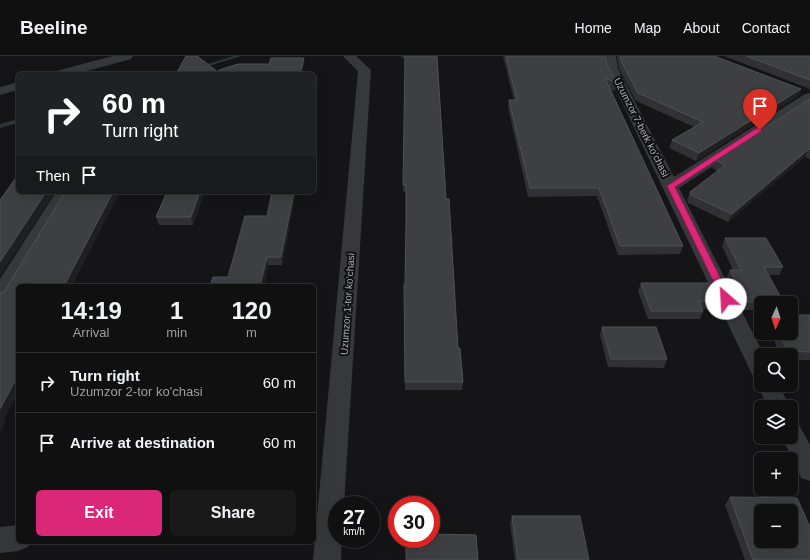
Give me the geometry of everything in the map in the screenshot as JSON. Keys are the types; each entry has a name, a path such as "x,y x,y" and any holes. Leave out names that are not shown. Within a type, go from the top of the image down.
{"street":[{"path":"68,72 127,56"},
{"name":"Uzumzor 1-tor ko‘chasi","path":"327,560 323,505 365,70 349,56"},
{"name":"Uzumzor 7-berk ko'chasi","path":"610,56 612,68 754,356"},
{"path":"0,91 16,87"},
{"path":"796,89 810,96"},
{"path":"671,186 810,96"},
{"path":"0,294 63,194"},
{"path":"797,444 810,470"},
{"path":"0,540 16,538"}],"building":[{"path":"186,56 197,56 218,72 177,72"},
{"path":"405,56 437,56 446,199 449,199 458,348 460,348 463,382 405,382 404,284 406,185 403,185"},
{"path":"506,56 605,56 606,62 616,83 605,78 683,246 620,246 599,188 530,188 509,100 517,100"},
{"path":"620,56 714,56 801,89 699,153 672,140 703,122 638,93 621,61"},
{"path":"746,56 810,56 810,80"},
{"path":"271,58 304,58 300,72 218,72 219,70 238,64 269,64"},
{"path":"810,99 810,150 809,149 732,214 691,195 690,192 725,165 715,160"},
{"path":"16,178 16,194 45,194 0,262 0,200"},
{"path":"64,194 112,194 65,284 16,284 16,379 0,409 0,293 4,292"},
{"path":"166,194 199,194 191,217 156,217"},
{"path":"272,194 294,194 281,257 267,257 260,284 211,284 213,277 228,277 245,216 267,216"},
{"path":"725,238 766,238 783,267 764,267 780,296 754,296 754,302 747,302 730,270 741,270"},
{"path":"641,283 714,283 723,302 699,301 703,311 651,311"},
{"path":"798,315 810,315 810,352 798,351 798,348 786,348 782,340 798,340"},
{"path":"602,327 656,327 667,359 611,359"},
{"path":"730,497 797,498 810,527 810,560 753,560"},
{"path":"512,516 580,516 589,560 518,560"},
{"path":"440,534 476,535 478,560 406,560 406,548 440,548"}],"waterway":[{"path":"200,67 239,56"},
{"path":"0,126 16,122"}],"route":[{"path":"726,299 671,186 760,130"}]}
